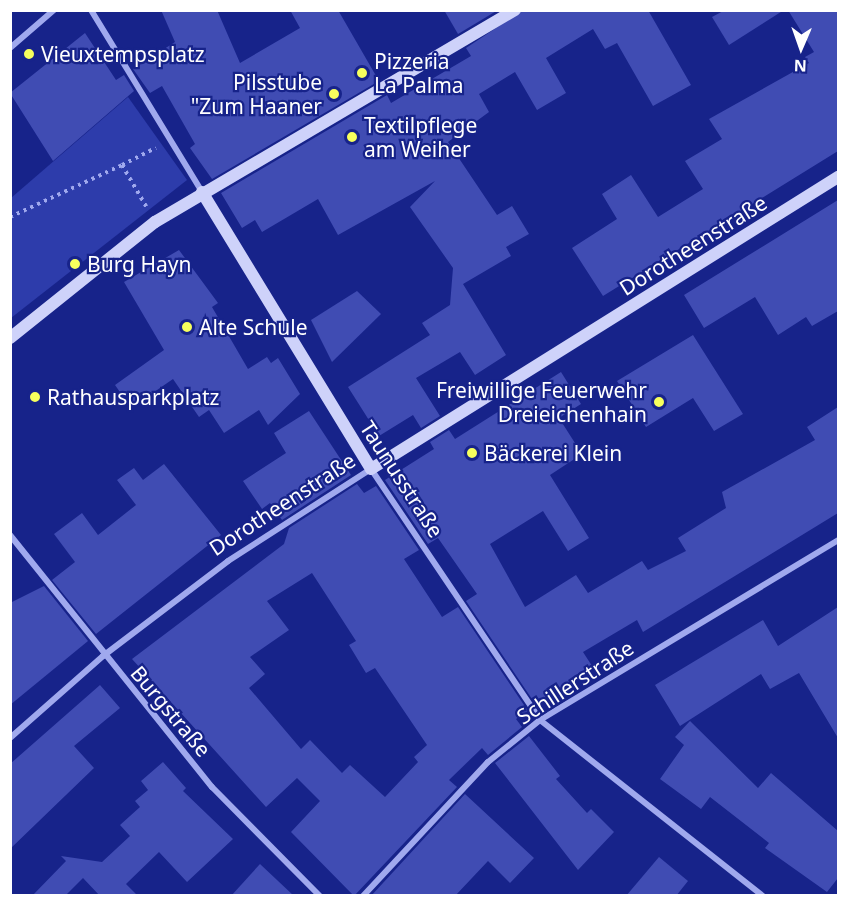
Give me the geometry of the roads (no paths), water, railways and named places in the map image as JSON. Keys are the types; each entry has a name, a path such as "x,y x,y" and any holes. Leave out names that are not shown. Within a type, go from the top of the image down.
{"street":[{"path":"10,48 54,10"},
{"name":"Taunusstraße","path":"91,10 371,469 540,720 763,896"},
{"path":"10,338 155,222 202,192 515,10"},
{"name":"Dorotheenstraße","path":"10,738 104,656 228,561 838,177"},
{"name":"Burgstraße","path":"10,535 104,656 212,787 320,896"},
{"name":"Schillerstraße","path":"363,896 488,762 540,720 838,540"}],"place":[{"name":"Vieuxtempsplatz","path":"29,54"},
{"name":"Pizzeria La Palma","path":"362,73"},
{"name":"Pilsstube \"Zum Haaner","path":"334,94"},
{"name":"Textilpflege am Weiher","path":"352,137"},
{"name":"Burg Hayn","path":"75,264"},
{"name":"Alte Schule","path":"187,327"},
{"name":"Rathausparkplatz","path":"35,397"},
{"name":"Freiwillige Feuerwehr Dreieichenhain","path":"659,402"},
{"name":"Bäckerei Klein","path":"472,453"}]}
